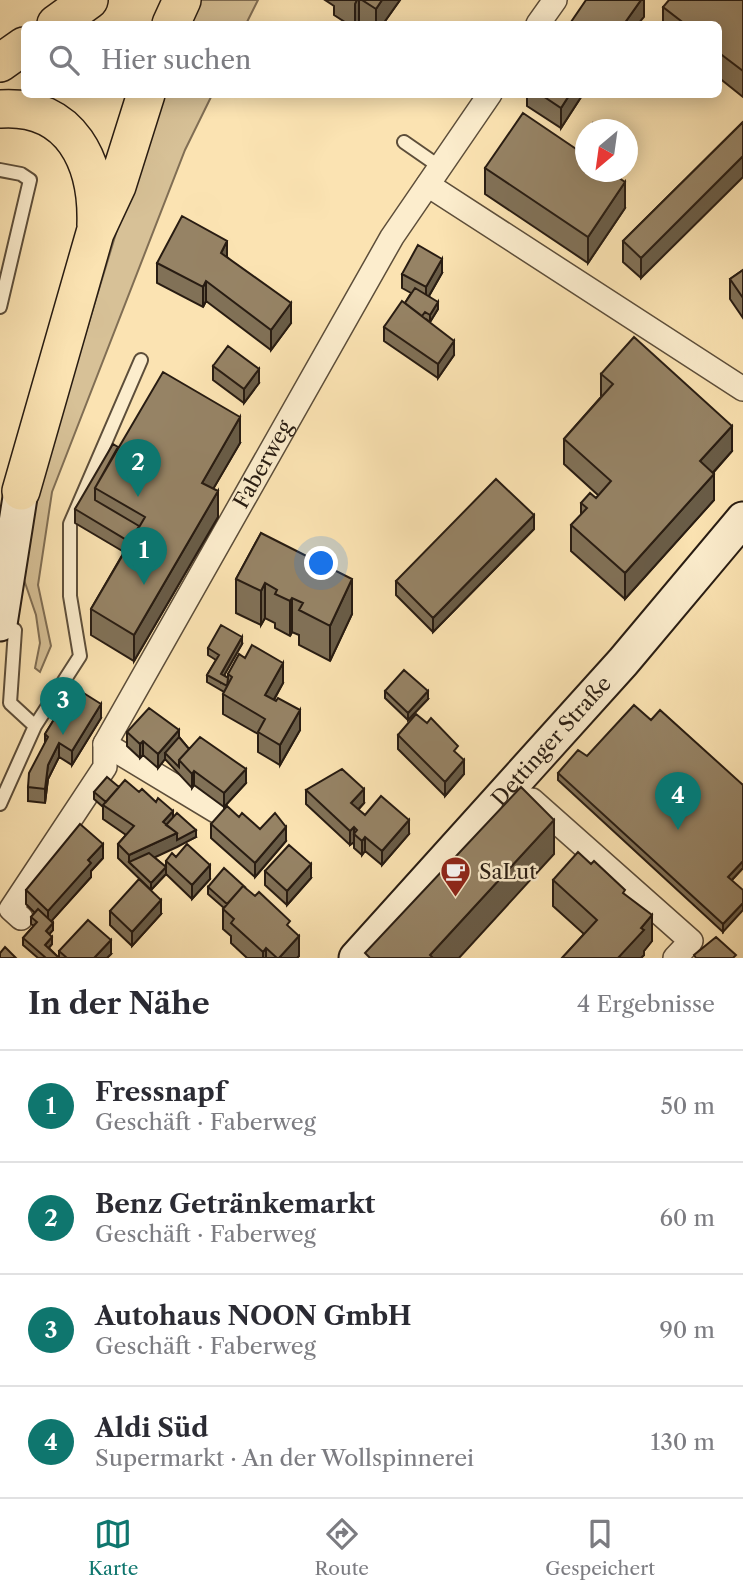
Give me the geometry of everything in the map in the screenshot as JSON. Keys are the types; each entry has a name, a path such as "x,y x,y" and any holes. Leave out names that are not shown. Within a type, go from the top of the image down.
{"main road":[{"path":"60,21 89,0"},
{"path":"172,21 182,0"},
{"path":"0,63 21,48"},
{"path":"16,489 95,233 117,186 145,98"},
{"path":"0,108 35,113 64,127 81,147 92,173 96,201 95,233"}],"street":[{"path":"540,21 555,0"},
{"name":"Faberweg","path":"21,918 11,909 105,767 105,744 392,237 487,98"},
{"path":"434,176 743,389"},
{"path":"0,624 16,489"},
{"name":"Dettinger Straße","path":"356,958 623,662 743,519"},
{"path":"105,744 216,811"},
{"path":"512,783 691,941 675,958"}],"lane":[{"path":"404,142 434,176"},
{"path":"0,170 21,174 30,180 0,307"},
{"path":"0,804 35,726 80,656 70,596 70,524 141,360"},
{"path":"0,634 15,630 10,703 35,726"}],"shaded area":[{"path":"194,0 258,0 248,21 184,21"},
{"path":"157,98 211,98 185,150 52,492 38,585 51,646 40,672 35,668 40,643 36,615 22,574 37,493"}],"building":[{"path":"362,0 382,0 376,9"},
{"path":"586,0 641,0 626,21 572,21"},
{"path":"669,0 743,0 743,71 722,55 722,21 681,21 663,7"},
{"path":"546,98 567,98 561,108"},
{"path":"523,113 575,148 575,182 625,182 588,237 485,168"},
{"path":"743,122 743,156 641,258 623,241"},
{"path":"182,216 227,241 221,253 291,303 271,330 206,281 203,287 157,263"},
{"path":"418,245 442,259 426,287 402,274"},
{"path":"743,270 743,298 730,279"},
{"path":"415,288 438,302 430,315 425,312 422,316 405,303"},
{"path":"402,301 454,341 438,364 384,327"},
{"path":"634,337 732,426 700,461 714,474 625,573 571,525 587,508 581,503 590,493 596,498 611,481 564,439 613,384 601,374"},
{"path":"228,346 259,369 244,389 213,366"},
{"path":"163,372 240,417 202,483 218,491 134,635 91,609 145,517 95,488"},
{"path":"113,444 118,447 95,488 95,500 139,526 130,542 75,509"},
{"path":"496,479 534,515 433,618 396,581"},
{"path":"261,533 352,579 330,626 299,610 303,603 275,594 277,590 265,583 261,591 236,579"},
{"path":"221,625 242,637 221,674 228,678 227,686 207,675 219,655 208,648"},
{"path":"252,645 283,663 265,695 276,701 278,698 300,710 280,745 258,732 265,719 223,694 232,677 228,674 239,654 245,658"},
{"path":"404,670 428,691 408,713 385,691"},
{"path":"74,687 101,704 72,751 59,743 48,765 45,789 28,787 29,773 48,737 45,734 61,708 58,707"},
{"path":"634,705 651,720 660,710 743,785 743,861 728,877 743,890 743,903 723,924 558,773 578,750 587,756"},
{"path":"149,708 179,730 158,754 143,741 140,744 127,732"},
{"path":"416,714 427,723 431,718 458,746 454,751 464,760 445,782 398,735"},
{"path":"179,737 189,749 179,760 179,767 165,753"},
{"path":"200,737 246,769 224,793 194,771 192,774 179,760"},
{"path":"342,769 364,789 351,803 365,815 381,796 409,820 382,851 365,837 362,841 354,834 357,830 354,827 350,831 306,790"},
{"path":"107,777 119,787 106,802 94,792"},
{"path":"125,780 139,792 142,789 156,802 158,798 173,811 163,822 177,833 129,855 118,844 134,826 103,805"},
{"path":"521,787 554,820 430,955 433,958 370,958 365,953"},
{"path":"227,806 239,817 242,813 260,829 275,813 286,827 255,863 211,824"},
{"path":"177,813 196,830 177,840 177,833 166,825"},
{"path":"80,824 103,844 88,860 91,863 48,911 26,890"},
{"path":"187,844 210,865 192,885 166,861 172,853 176,857"},
{"path":"289,845 311,864 287,891 265,871"},
{"path":"578,852 591,864 594,861 625,890 623,893 652,915 641,928 644,930 618,958 562,958 597,920 553,880"},
{"path":"149,853 166,867 151,883 129,862"},
{"path":"224,868 246,888 243,886 227,904 208,887"},
{"path":"139,879 161,900 132,932 110,911"},
{"path":"243,886 255,896 259,892 290,921 287,925 299,936 279,958 266,948 263,952 231,923 234,919 223,909"},
{"path":"38,909 53,923 46,931 52,937 45,945 59,958 46,958 23,938 37,922 31,917"},
{"path":"88,920 111,940 94,958 67,958 59,951"},
{"path":"716,937 736,955 733,958 696,958 694,955"},
{"path":"5,947 16,958 0,958"}],"place":[{"name":"Benz Getränkemarkt","path":"138,497"},
{"name":"Fressnapf","path":"144,585"},
{"name":"Autohaus NOON GmbH","path":"63,735"},
{"name":"Aldi Süd","path":"678,830"},
{"name":"SaLut","path":"456,899"}]}
